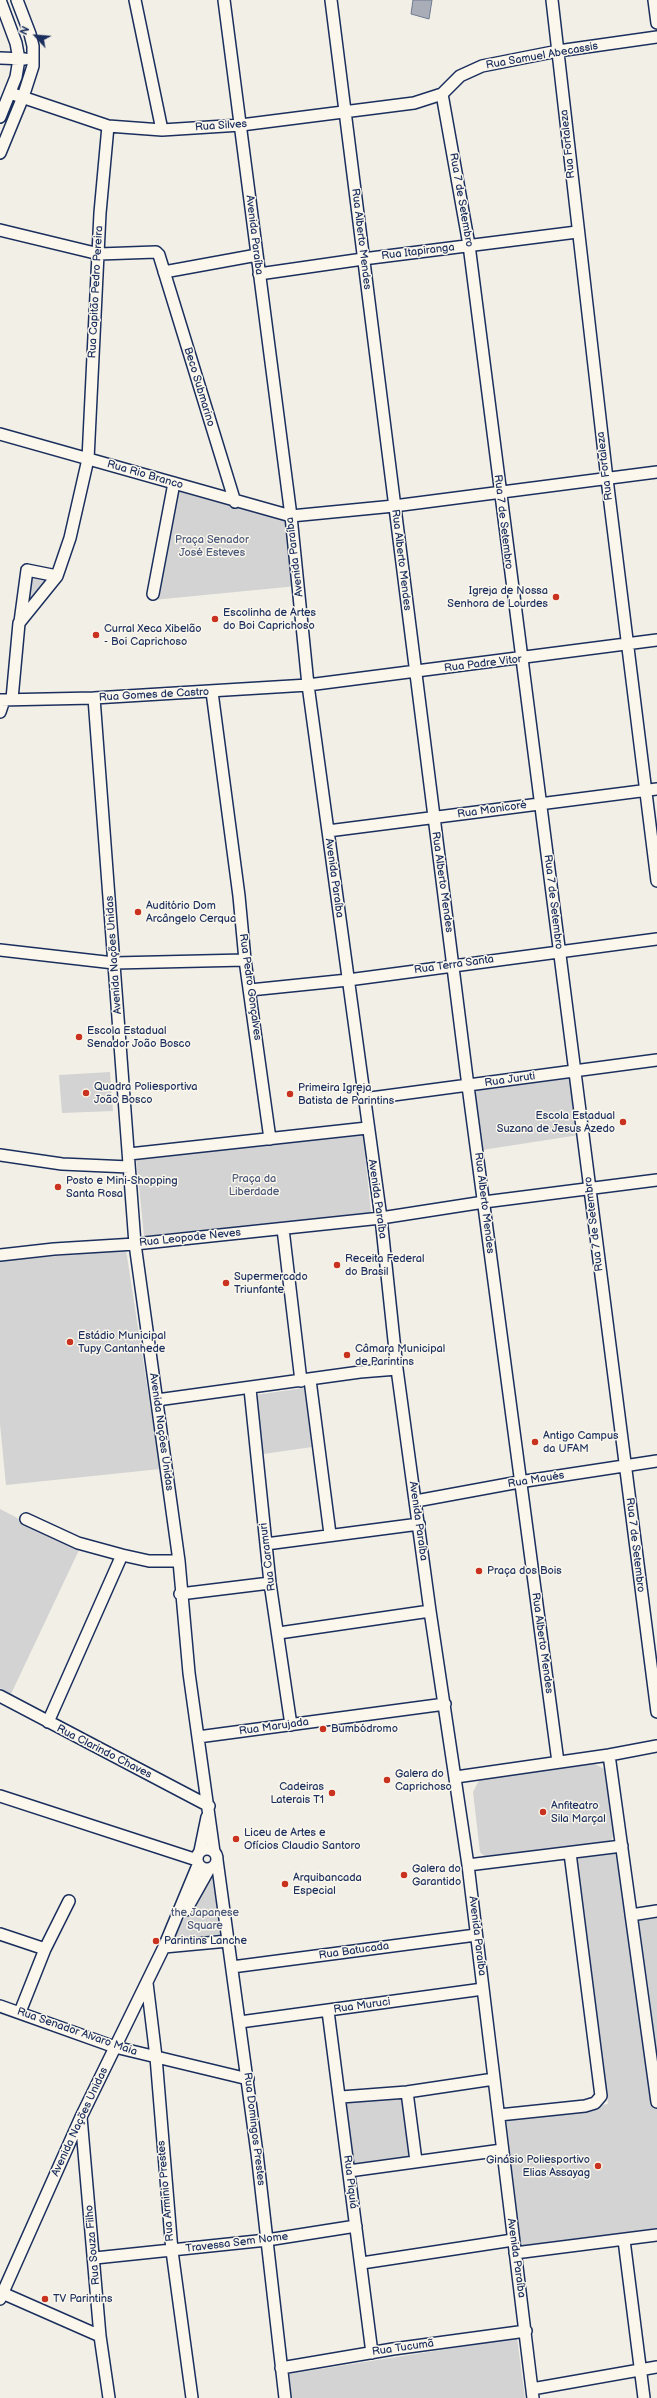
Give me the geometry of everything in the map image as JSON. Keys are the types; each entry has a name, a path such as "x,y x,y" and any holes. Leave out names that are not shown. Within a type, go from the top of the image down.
{"street":[{"path":"0,0 16,43 19,59 10,93 0,117"},
{"path":"0,153 23,98 34,58 30,34 17,0"},
{"path":"135,0 162,130"},
{"name":"Avenida Paraíba","path":"224,0 291,516 308,685 380,1218 397,1369 430,1612 468,1864 513,2240 526,2331 532,2394"},
{"name":"Rua Alberto Mendes","path":"331,0 415,673 519,1482 558,1762"},
{"name":"Rua Fortaleza","path":"552,0 577,232 626,644 657,881"},
{"path":"654,0 657,23"},
{"name":"Rua Samuel Abecassis","path":"439,95 460,76 474,69 558,51 657,37"},
{"path":"0,58 34,58"},
{"name":"Rua Silves","path":"10,93 108,126 162,130 241,125 344,112 405,104 439,95"},
{"name":"Rua 7 de Setembro","path":"439,95 469,245 657,1712"},
{"name":"Rua Capitão Pedro Pereira","path":"57,576 70,538 88,459 101,192 108,126"},
{"name":"Beco Submarino","path":"0,230 98,254 156,252 162,258 164,272 235,502"},
{"name":"Rua Itapiranga","path":"259,274 469,245 577,232"},
{"path":"164,272 257,255"},
{"name":"Rua Rio Branco","path":"0,434 174,483 235,502 291,516 394,506 657,472"},
{"path":"153,594 174,483"},
{"path":"0,712 5,699 19,623 26,572 31,570 57,576 19,623"},
{"name":"Rua Padre Vitor","path":"308,685 415,673 657,640"},
{"name":"Rua Gomes de Castro","path":"5,699 94,698 308,685"},
{"name":"Rua Pedro Gonçalves","path":"212,692 239,896 245,960 270,1139"},
{"name":"Avenida Nações Unidas","path":"94,698 135,1244 179,1561 180,1594 215,1856 214,1866 209,1869 164,1947"},
{"name":"Rua Manicoré","path":"328,831 657,789"},
{"name":"Rua Terra Santa","path":"250,990 348,980 453,964 657,939"},
{"path":"0,950 114,963 245,960"},
{"name":"Rua Juruti","path":"363,1099 657,1060"},
{"path":"129,1154 368,1128"},
{"path":"0,1155 62,1164 129,1167"},
{"name":"Rua Leopode Neves","path":"0,1255 54,1248 135,1244 380,1218 484,1202 590,1190 657,1180"},
{"path":"283,1229 305,1380 330,1534"},
{"path":"157,1400 250,1389 360,1372 397,1369"},
{"name":"Rua Caramuri","path":"250,1389 270,1583 279,1633 291,1725"},
{"name":"Rua Maués","path":"416,1501 519,1482 657,1461"},
{"path":"26,1519 78,1542 122,1555 149,1561 179,1561"},
{"path":"266,1544 330,1534 419,1524"},
{"path":"48,1722 122,1555"},
{"path":"180,1594 270,1583"},
{"path":"279,1633 430,1612"},
{"name":"Rua Clarindo Chaves","path":"0,1696 209,1806"},
{"name":"Rua Marujada","path":"198,1737 445,1704"},
{"path":"456,1777 609,1756 657,1746"},
{"path":"609,1756 657,2102"},
{"path":"0,1796 198,1859 203,1869 209,1869"},
{"name":"Avenida Nações Unidas","path":"1,2295 81,2117 164,1947 198,1859 209,1806"},
{"path":"468,1864 622,1846"},
{"path":"198,1859 208,1849 215,1856"},
{"path":"499,2116 585,2106 595,2103 601,2096 570,1853"},
{"name":"Rua Domingos Prestes","path":"215,1856 248,2079 285,2398"},
{"path":"20,2012 46,1949 70,1902"},
{"path":"631,1915 657,1911"},
{"path":"0,1934 46,1949"},
{"name":"Rua Batucada","path":"232,1967 476,1935"},
{"path":"164,1947 228,1941"},
{"name":"Rua Arminio Prestes","path":"147,1983 156,2057 172,2251 192,2398"},
{"name":"Rua Muruci","path":"240,2022 483,1989"},
{"name":"Rua Senador Alvaro Maia","path":"0,2006 115,2047 248,2079"},
{"name":"Rua Piquiá","path":"328,2011 341,2097 372,2353"},
{"path":"341,2097 407,2092 494,2079"},
{"path":"407,2092 416,2161"},
{"name":"Rua Souza Filho","path":"81,2117 95,2258 100,2336 109,2398"},
{"path":"349,2170 502,2150"},
{"name":"Travessa Sem Nome","path":"95,2258 267,2240 356,2226"},
{"path":"516,2254 624,2240 657,2234"},
{"path":"362,2263 513,2240"},
{"path":"624,2240 644,2398"},
{"path":"1,2295 100,2336"},
{"name":"Rua Tucumã","path":"281,2368 372,2353 526,2331"},
{"path":"532,2394 640,2369 657,2367"}],"green space":[{"name":"Praça Senador José Esteves","path":"173,486 289,516 297,586 153,600"},
{"path":"24,576 55,577 27,605"},
{"name":"Quadra Poliesportiva João Bosco","path":"110,1072 113,1111 62,1113 59,1075"},
{"path":"572,1075 579,1135 482,1150 474,1088"},
{"name":"Praça da Liberdade","path":"363,1134 371,1213 144,1236 136,1157"},
{"name":"Estádio Municipal Tupy Cantanhede","path":"126,1250 160,1469 6,1485 0,1424 0,1261"},
{"path":"304,1388 312,1447 263,1454 255,1395"},
{"path":"0,1509 79,1550 11,1694 0,1688"},
{"name":"Anfiteatro Sila Marçal","path":"593,1763 604,1769 614,1832 612,1839 606,1844 490,1857 484,1856 480,1852 473,1792 479,1780"},
{"path":"615,1852 628,1922 657,1918 657,2228 521,2247 505,2120 608,2104 576,1857"},
{"name":"the Japanese Square","path":"213,1874 226,1938 171,1943 206,1877"},
{"path":"404,2095 414,2160 352,2167 344,2102"},
{"path":"517,2338 525,2398 292,2398 289,2374"}],"shaded area":[{"path":"413,0 432,0 429,19 411,14"}],"place":[{"name":"Igreja de Nossa Senhora de Lourdes","path":"556,597"},
{"name":"Escolinha de Artes do Boi Caprichoso","path":"215,619"},
{"name":"Curral Xeca Xibelão - Boi Caprichoso","path":"96,635"},
{"name":"Auditório Dom Arcângelo Cerqua","path":"138,912"},
{"name":"Escola Estadual Senador João Bosco","path":"79,1037"},
{"name":"Quadra Poliesportiva João Bosco","path":"86,1093"},
{"name":"Primeira Igreja Batista de Parintins","path":"290,1094"},
{"name":"Escola Estadual Suzana de Jesus Azedo","path":"623,1122"},
{"name":"Posto e Mini-Shopping Santa Rosa","path":"58,1187"},
{"name":"Receita Federal do Brasil","path":"337,1265"},
{"name":"Supermercado Triunfante","path":"226,1283"},
{"name":"Estádio Municipal Tupy Cantanhede","path":"70,1342"},
{"name":"Câmara Municipal de Parintins","path":"347,1355"},
{"name":"Antigo Campus da UFAM","path":"535,1442"},
{"name":"Praça dos Bois","path":"479,1571"},
{"name":"Bumbódromo","path":"323,1729"},
{"name":"Galera do Caprichoso","path":"387,1780"},
{"name":"Cadeiras Laterais T1","path":"332,1793"},
{"name":"Anfiteatro Sila Marçal","path":"543,1812"},
{"name":"Liceu de Artes e Ofícios Claudio Santoro","path":"236,1839"},
{"name":"Galera do Garantido","path":"404,1875"},
{"name":"Arquibancada Especial","path":"285,1884"},
{"name":"Parintins Lanche","path":"156,1941"},
{"name":"Ginásio Poliesportivo Elias Assayag","path":"598,2166"},
{"name":"TV Parintins","path":"45,2299"}]}
